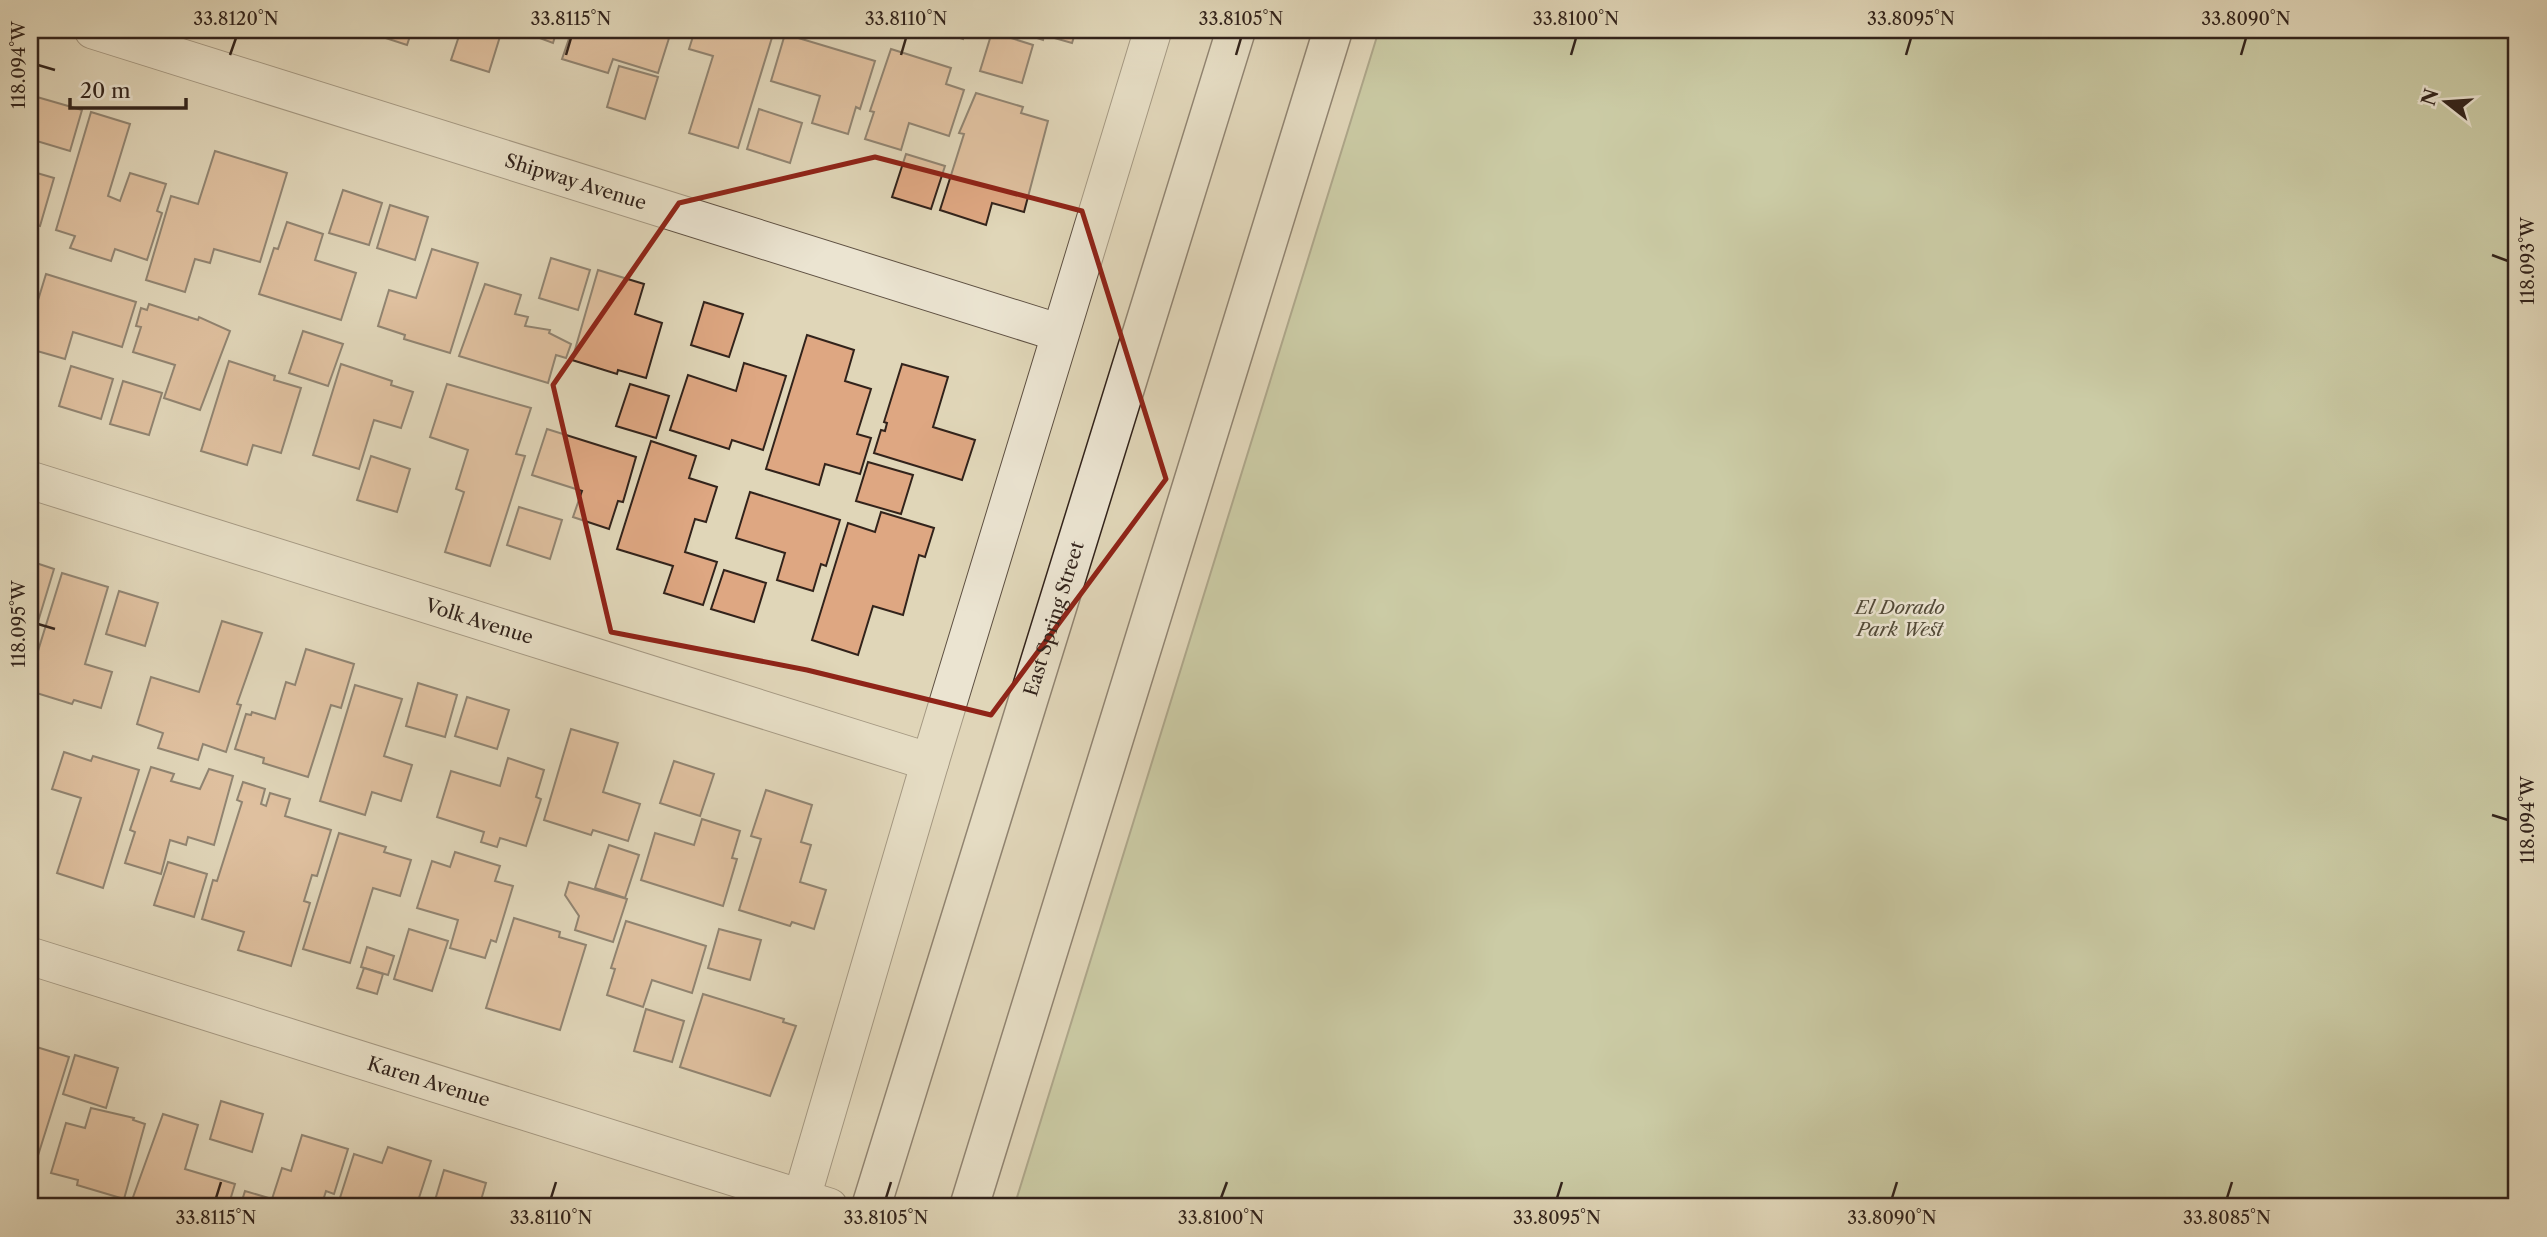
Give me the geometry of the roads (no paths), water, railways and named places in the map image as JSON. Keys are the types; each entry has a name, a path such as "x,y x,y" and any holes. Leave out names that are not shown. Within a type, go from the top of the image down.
{"main road":[{"name":"East Spring Street","path":"871,1207 1236,30"},
{"path":"969,1207 1333,30"}],"street":[{"name":"Shipway Avenue","path":"93,30 1060,333"},
{"path":"810,1204 930,762 1153,30"},
{"name":"Volk Avenue","path":"30,480 930,762"},
{"name":"Karen Avenue","path":"30,956 810,1204"}],"park label":[{"name":"El Dorado Park West","path":"1900,618"}]}
